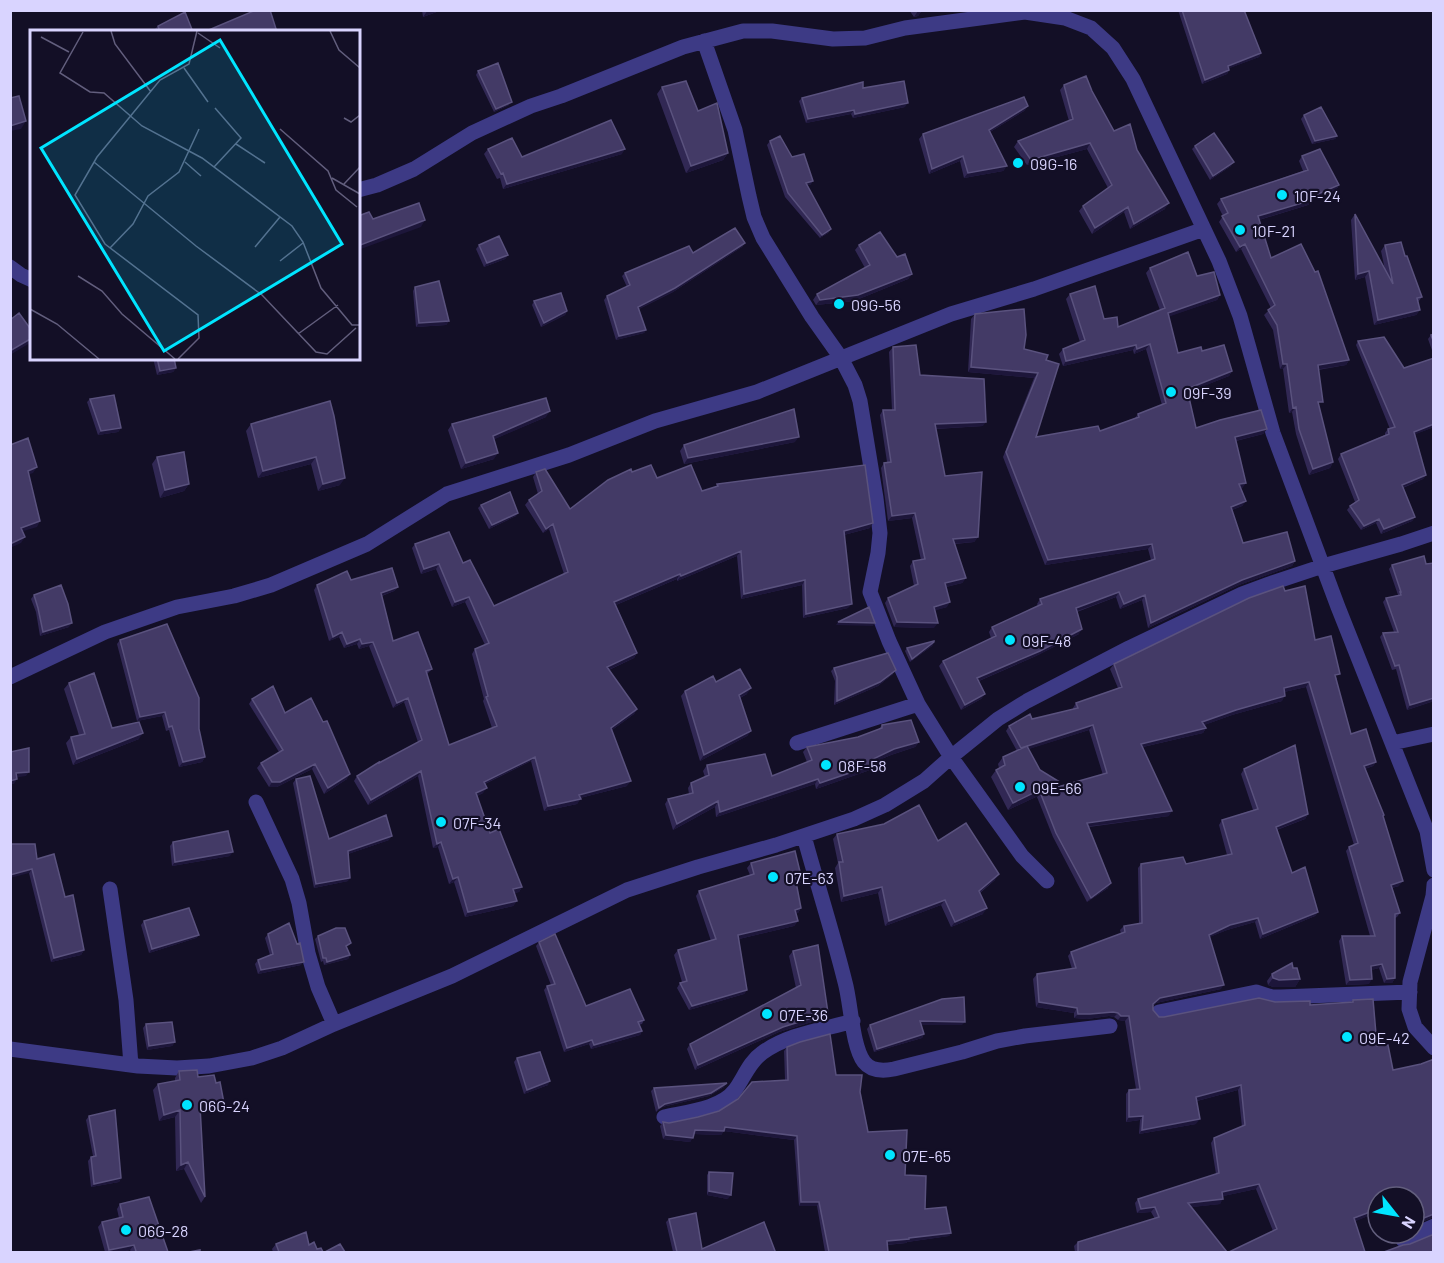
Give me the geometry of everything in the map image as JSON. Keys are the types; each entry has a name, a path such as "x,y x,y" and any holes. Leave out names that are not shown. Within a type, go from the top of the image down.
{"street":[{"path":"360,189 414,169 472,134 531,106 683,47 742,31 772,31 833,39 865,38 905,28 1025,12 1065,18 1091,28 1113,48 1133,79 1219,261 1240,316 1273,433 1426,831 1434,870"},
{"path":"704,42 735,130 754,217 763,238 812,317 841,358 855,385 860,401 880,533 870,592 889,641 918,704 951,757 1022,856 1047,881"},
{"path":"10,677 105,632 177,607 234,596 271,585 367,544 447,494 569,455 655,421 757,392 951,314 1034,289 1204,229"},
{"path":"10,267 30,279"},
{"path":"10,1049 131,1065 177,1068 209,1066 252,1058 282,1048 334,1024 452,976 627,890 854,819 885,805 924,781 998,719 1027,701 1110,658 1242,594 1323,566 1434,533"},
{"path":"797,743 918,704"},
{"path":"1392,743 1434,734"},
{"path":"256,802 292,879 308,953 318,987 334,1024"},
{"path":"804,836 846,984 857,1044 862,1060 868,1067 883,1071 894,1070 997,1041 1110,1026"},
{"path":"1434,885 1410,982 1409,1009 1415,1027 1434,1048"},
{"path":"110,889 126,1000 131,1065"},
{"path":"1159,1012 1256,992 1281,997 1410,992"},
{"path":"664,1117 717,1104 730,1097 759,1055 777,1043 853,1021"}],"building":[{"path":"256,10 270,10 276,30 209,30"},
{"path":"1182,10 1244,10 1261,53 1228,66 1229,70 1205,80"},
{"path":"185,12 192,30 159,30 158,26"},
{"path":"498,63 512,102 496,109 478,71"},
{"path":"1086,76 1114,131 1130,124 1137,150 1169,203 1134,224 1128,207 1095,228 1083,206 1112,185 1090,143 1031,160 1018,141 1073,119 1064,85"},
{"path":"686,81 698,111 717,103 728,153 691,166 662,87"},
{"path":"904,81 908,103 855,114 854,110 808,119 802,98 863,82 863,88"},
{"path":"19,96 26,121 10,126 10,98"},
{"path":"1024,97 1028,106 989,130 1007,166 968,173 963,156 932,169 923,134"},
{"path":"1321,107 1337,136 1315,141 1304,115"},
{"path":"611,120 625,149 507,184 488,149 512,138 522,157"},
{"path":"1214,133 1234,162 1213,176 1195,146"},
{"path":"780,136 792,157 804,154 813,181 806,183 831,229 822,235 788,193 770,141"},
{"path":"1320,149 1339,185 1311,197 1312,200 1258,216 1271,258 1301,244 1315,272 1318,271 1349,360 1318,365 1323,402 1318,402 1333,462 1313,469 1299,429 1296,407 1293,408 1287,364 1283,364 1277,325 1268,310 1275,305 1245,244 1240,247 1222,216 1228,213 1221,199 1308,170 1302,156"},
{"path":"419,203 425,220 360,245 360,215 369,212 373,219"},
{"path":"1355,214 1393,284 1385,245 1401,242 1422,297 1417,298 1420,310 1378,320 1369,271 1358,274"},
{"path":"735,228 745,243 675,288 638,307 646,330 619,336 607,296 630,285 625,273 689,246 693,253"},
{"path":"880,232 897,257 905,254 912,274 858,295 820,300 817,294 870,265 859,245"},
{"path":"499,236 508,255 487,263 479,245"},
{"path":"1188,252 1197,276 1214,272 1220,295 1168,313 1178,353 1201,347 1202,351 1224,345 1232,371 1187,389 1196,428 1261,410 1267,429 1235,437 1246,483 1239,484 1246,501 1231,507 1243,543 1287,532 1295,561 1242,580 1151,623 1145,595 1124,604 1119,592 1076,608 1082,629 1040,651 977,678 985,694 965,705 943,661 996,636 992,627 1042,604 1040,599 1155,559 1152,544 1048,560 1006,452 1038,373 971,367 975,314 1024,309 1026,335 1024,349 1048,355 1046,360 1059,364 1036,437 1098,426 1100,431 1139,417 1138,414 1166,403 1150,344 1137,349 1136,345 1066,361 1063,349 1085,340 1070,294 1095,286 1104,319 1117,317 1118,327 1165,308 1150,268"},
{"path":"439,281 449,321 419,323 415,287"},
{"path":"561,293 567,311 544,323 534,301"},
{"path":"19,313 30,328 30,339 10,351 10,320"},
{"path":"1384,337 1404,368 1434,358 1434,424 1414,432 1426,475 1402,485 1415,517 1384,529 1379,519 1364,526 1350,506 1359,500 1341,454 1389,434 1388,429 1395,427 1358,341"},
{"path":"916,345 920,375 984,379 986,422 935,424 945,476 982,472 978,537 953,539 966,578 945,583 950,602 934,607 938,623 897,622 888,598 918,584 913,561 925,559 915,513 892,516 884,463 891,462 883,410 895,410 893,347"},
{"path":"157,360 174,360 176,368 160,371"},
{"path":"114,395 121,428 101,431 90,399"},
{"path":"546,398 550,411 493,436 498,453 466,463 452,424"},
{"path":"330,401 345,478 323,484 316,457 263,471 251,424"},
{"path":"794,409 799,437 688,458 684,445"},
{"path":"28,438 37,467 28,471 40,521 21,528 25,537 10,544 10,445"},
{"path":"184,452 189,484 165,490 157,457"},
{"path":"651,465 657,478 691,465 702,491 718,486 717,484 865,465 873,523 844,531 852,604 806,614 805,580 744,594 741,551 614,602 637,653 607,667 637,709 611,728 631,781 579,795 581,799 548,806 535,757 484,782 487,788 476,793 490,833 499,829 522,887 513,889 517,901 468,912 458,877 453,879 441,842 437,844 421,771 371,800 357,776 422,740 408,698 397,703 373,642 362,644 360,639 347,644 342,632 333,637 317,585 347,571 351,580 392,568 398,587 381,593 393,641 418,632 432,669 426,671 449,745 497,726 486,697 488,696 475,649 489,643 469,597 455,602 439,564 424,569 415,544 449,532 463,563 470,560 494,606 568,572 553,524 546,529 529,500 542,491 536,472 545,469 570,509 608,480 631,469 632,472"},
{"path":"510,492 518,513 492,525 481,505"},
{"path":"1424,556 1426,564 1434,563 1434,698 1410,705 1399,665 1395,666 1383,633 1398,632 1386,598 1401,595 1392,565"},
{"path":"61,585 72,623 43,632 34,595"},
{"path":"1283,586 1285,591 1305,586 1315,640 1331,636 1340,674 1335,675 1351,734 1366,729 1376,762 1364,766 1384,815 1403,881 1391,885 1400,913 1395,914 1395,978 1387,979 1382,964 1371,966 1372,979 1350,980 1342,936 1375,936 1349,847 1358,843 1309,682 1284,688 1285,696 1202,722 1206,728 1141,744 1172,811 1087,823 1111,883 1091,898 1056,833 1040,792 1107,773 1093,725 1021,748 1009,726 1030,714 1032,719 1078,708 1076,703 1122,687 1114,664 1249,598"},
{"path":"869,607 875,623 838,622"},
{"path":"167,624 199,698 199,729 205,757 183,762 172,726 169,727 165,712 140,717 120,640"},
{"path":"934,642 912,659 907,648"},
{"path":"888,653 896,670 880,682 837,701 837,677 834,668"},
{"path":"740,669 751,688 739,695 751,731 704,755 685,691 713,676 716,682"},
{"path":"94,673 112,728 139,722 143,733 77,759 71,737 85,734 69,683"},
{"path":"273,686 285,713 311,698 323,722 327,721 350,774 328,788 315,764 280,782 272,782 261,763 283,750 252,699"},
{"path":"911,720 919,742 894,749 871,760 873,765 820,783 818,779 720,812 718,801 677,824 668,799 693,793 691,783 709,775 707,765 765,754 772,776 812,760 807,747 858,737 882,728 882,725"},
{"path":"1295,745 1308,814 1276,827 1292,873 1305,867 1318,912 1263,934 1258,918 1230,925 1209,935 1224,985 1160,998 1153,1004 1153,1010 1159,1017 1164,1017 1259,998 1275,1002 1310,1001 1310,1005 1373,999 1377,1046 1388,1045 1393,1070 1434,1059 1434,1214 1426,1217 1426,1185 1366,1185 1366,1214 1354,1218 1365,1252 1229,1252 1277,1229 1259,1184 1222,1192 1223,1199 1188,1203 1227,1252 1078,1252 1078,1242 1159,1217 1155,1207 1141,1209 1138,1199 1219,1173 1214,1138 1245,1125 1241,1085 1196,1097 1200,1119 1142,1130 1143,1116 1129,1117 1129,1090 1140,1089 1129,1016 1121,1016 1113,1012 1078,1014 1077,1008 1039,1002 1037,974 1076,968 1071,952 1125,932 1124,926 1142,923 1141,864 1183,857 1186,864 1232,854 1222,820 1258,809 1244,769"},
{"name":"09E-66","path":"1027,746 1040,770 1058,781 1013,803 996,770 1005,765 1003,757"},
{"path":"29,748 29,772 16,773 17,779 10,781 10,752"},
{"path":"310,776 329,839 386,815 392,836 348,851 350,878 316,884 296,779"},
{"path":"919,805 938,841 966,823 999,874 979,891 987,908 955,922 945,900 889,921 882,887 844,896 839,862 843,862 837,834 884,824"},
{"path":"228,831 233,852 175,862 173,842"},
{"path":"10,844 35,844 37,859 54,854 65,897 73,895 84,950 54,958 32,869 10,875"},
{"path":"795,851 802,880 796,882 801,908 795,910 798,921 738,935 747,990 692,1006 680,983 687,981 678,950 716,939 699,891 754,874 751,863"},
{"path":"189,908 199,935 152,949 144,921"},
{"path":"289,923 297,944 300,943 304,962 261,970 258,960 273,954 268,934"},
{"path":"336,928 345,928 351,943 346,946 350,955 327,962 326,958 323,958 318,936"},
{"path":"555,934 586,1006 630,989 644,1020 638,1022 642,1031 594,1045 592,1040 567,1048 547,986 555,984 539,942"},
{"path":"818,945 828,1013 783,1027 698,1065 690,1044 801,985 793,951"},
{"path":"1292,963 1293,968 1297,968 1300,979 1273,978 1272,974"},
{"path":"964,997 965,1022 920,1021 924,1034 877,1049 870,1025 942,999"},
{"path":"172,1022 175,1042 149,1046 146,1024"},
{"path":"830,1034 836,1075 862,1075 860,1092 868,1132 907,1130 905,1175 926,1176 925,1209 946,1207 951,1233 887,1241 888,1252 829,1252 819,1202 801,1202 797,1136 725,1127 724,1131 695,1130 693,1138 666,1135 663,1122 669,1123 719,1111 738,1099 752,1082 788,1080 787,1047"},
{"path":"540,1052 550,1081 527,1090 517,1058"},
{"path":"197,1070 198,1077 214,1075 216,1083 220,1082 224,1103 200,1106 205,1197 188,1162 181,1165 180,1110 164,1115 158,1084 180,1080 179,1071"},
{"path":"727,1083 711,1093 665,1104 659,1108 654,1088"},
{"path":"115,1110 121,1178 94,1184 91,1157 96,1156 89,1116"},
{"path":"709,1172 733,1173 731,1195 709,1191"},
{"name":"06G-28","path":"149,1197 168,1252 134,1252 136,1251 134,1245 109,1250 102,1222 123,1217 120,1204"},
{"path":"696,1213 702,1249 764,1222 775,1251 677,1252 669,1219"},
{"path":"306,1232 309,1245 314,1242 317,1249 321,1248 323,1252 279,1252 276,1244"},
{"path":"1434,1234 1434,1252 1384,1252 1403,1245 1426,1245 1426,1237"},
{"path":"340,1244 345,1252 325,1252"}],"place":[{"name":"09G-16","path":"1018,163"},
{"name":"10F-24","path":"1282,195"},
{"name":"10F-21","path":"1240,230"},
{"name":"09G-56","path":"839,304"},
{"name":"09F-39","path":"1171,392"},
{"name":"09F-48","path":"1010,640"},
{"name":"08F-58","path":"826,765"},
{"name":"09E-66","path":"1020,787"},
{"name":"07F-34","path":"441,822"},
{"name":"07E-63","path":"773,877"},
{"name":"07E-36","path":"767,1014"},
{"name":"09E-42","path":"1347,1037"},
{"name":"06G-24","path":"187,1105"},
{"name":"07E-65","path":"890,1155"},
{"name":"06G-28","path":"126,1230"}]}
